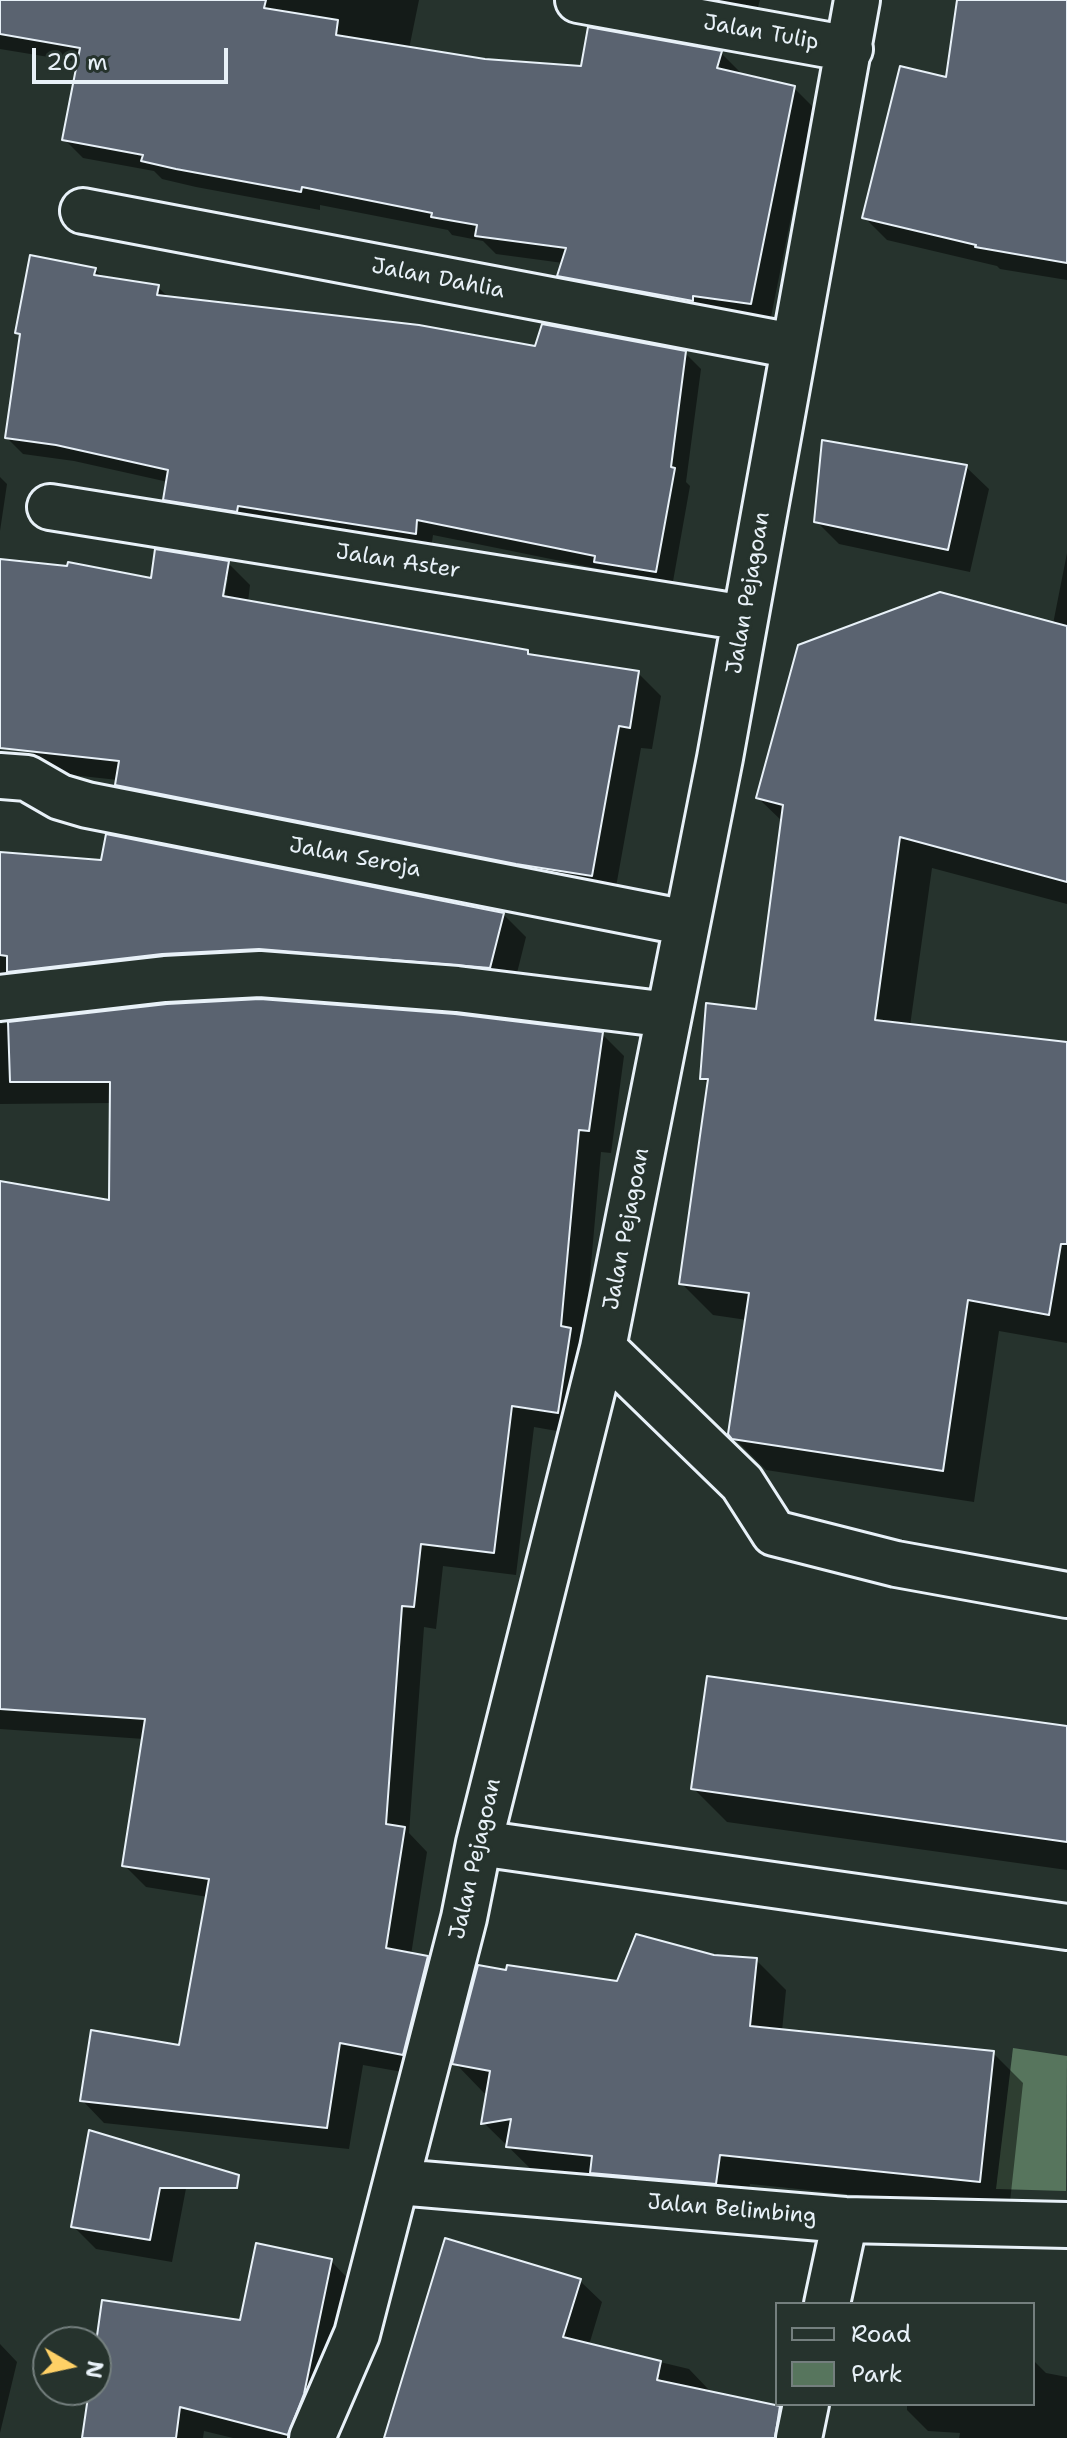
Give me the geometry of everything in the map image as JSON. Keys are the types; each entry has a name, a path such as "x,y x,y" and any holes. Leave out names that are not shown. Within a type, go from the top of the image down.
{"street":[{"name":"Jalan Tulip","path":"578,0 850,49"},
{"name":"Jalan Pejagoan","path":"312,2438 357,2334 398,2182 603,1348 745,618 857,0"},
{"name":"Jalan Dahlia","path":"83,211 793,346"},
{"name":"Jalan Aster","path":"50,507 745,618"},
{"name":"Jalan Seroja","path":"14,777 87,805 687,923"},
{"path":"0,998 165,979 260,974 457,989 669,1015"},
{"path":"603,1348 742,1483 774,1533 896,1564 1067,1595"},
{"path":"479,1843 1067,1927"},
{"name":"Jalan Belimbing","path":"398,2182 845,2220 1067,2225"},
{"path":"827,2302 845,2220"},
{"path":"799,2438 806,2406"}],"green space":[{"path":"1013,2048 1067,2056 1066,2191 996,2189"}],"building":[{"path":"0,0 266,0 264,8 338,20 336,35 485,59 581,66 588,27 722,51 717,68 795,86 751,304 693,296 693,301 557,276 566,248 475,236 477,225 431,217 432,213 302,187 301,192 176,169 141,161 143,155 62,140 80,48 0,34"},
{"path":"957,0 1067,0 1067,263 975,247 862,218 900,66 946,77"},
{"path":"30,255 96,268 94,275 159,285 157,295 419,325 535,346 542,324 686,351 671,467 675,468 656,572 594,562 595,556 417,520 416,534 238,506 237,512 163,500 168,470 56,445 5,438 20,334 15,333"},
{"path":"822,440 967,465 948,550 814,522"},
{"path":"155,549 229,561 223,596 528,650 528,654 639,671 630,728 619,726 592,876 516,864 115,785 119,761 0,748 0,559 67,566 68,562 151,578"},
{"path":"940,592 1067,626 1067,882 900,837 875,1020 1067,1042 1067,1244 1061,1244 1049,1315 968,1300 943,1471 732,1439 728,1434 749,1293 679,1284 708,1079 700,1079 706,1003 756,1009 783,805 756,798 798,645"},
{"path":"106,834 504,913 490,968 259,949 162,954 7,972 7,956 0,955 0,852 101,860"},
{"path":"260,999 455,1014 603,1032 589,1131 579,1130 561,1326 571,1328 558,1413 512,1406 494,1553 421,1544 414,1607 402,1606 386,1824 405,1827 386,1948 428,1956 403,2055 340,2043 327,2128 80,2101 91,2030 179,2045 209,1879 122,1866 145,1719 0,1709 0,1181 109,1200 110,1082 10,1082 8,1022 167,1004"},
{"path":"707,1676 1067,1726 1067,1842 691,1789"},
{"path":"636,1934 714,1955 757,1958 750,2026 994,2051 980,2182 720,2155 716,2184 590,2173 592,2156 506,2147 511,2119 481,2124 490,2071 452,2064 478,1965 506,1970 507,1965 617,1981"},
{"path":"89,2130 239,2175 237,2188 160,2188 150,2240 71,2227"},
{"path":"445,2238 581,2279 563,2337 661,2361 657,2380 780,2406 775,2438 384,2438"},
{"path":"256,2243 332,2259 304,2394 288,2435 180,2407 176,2438 82,2438 87,2406 112,2406 112,2326 98,2326 102,2300 240,2320"}]}
